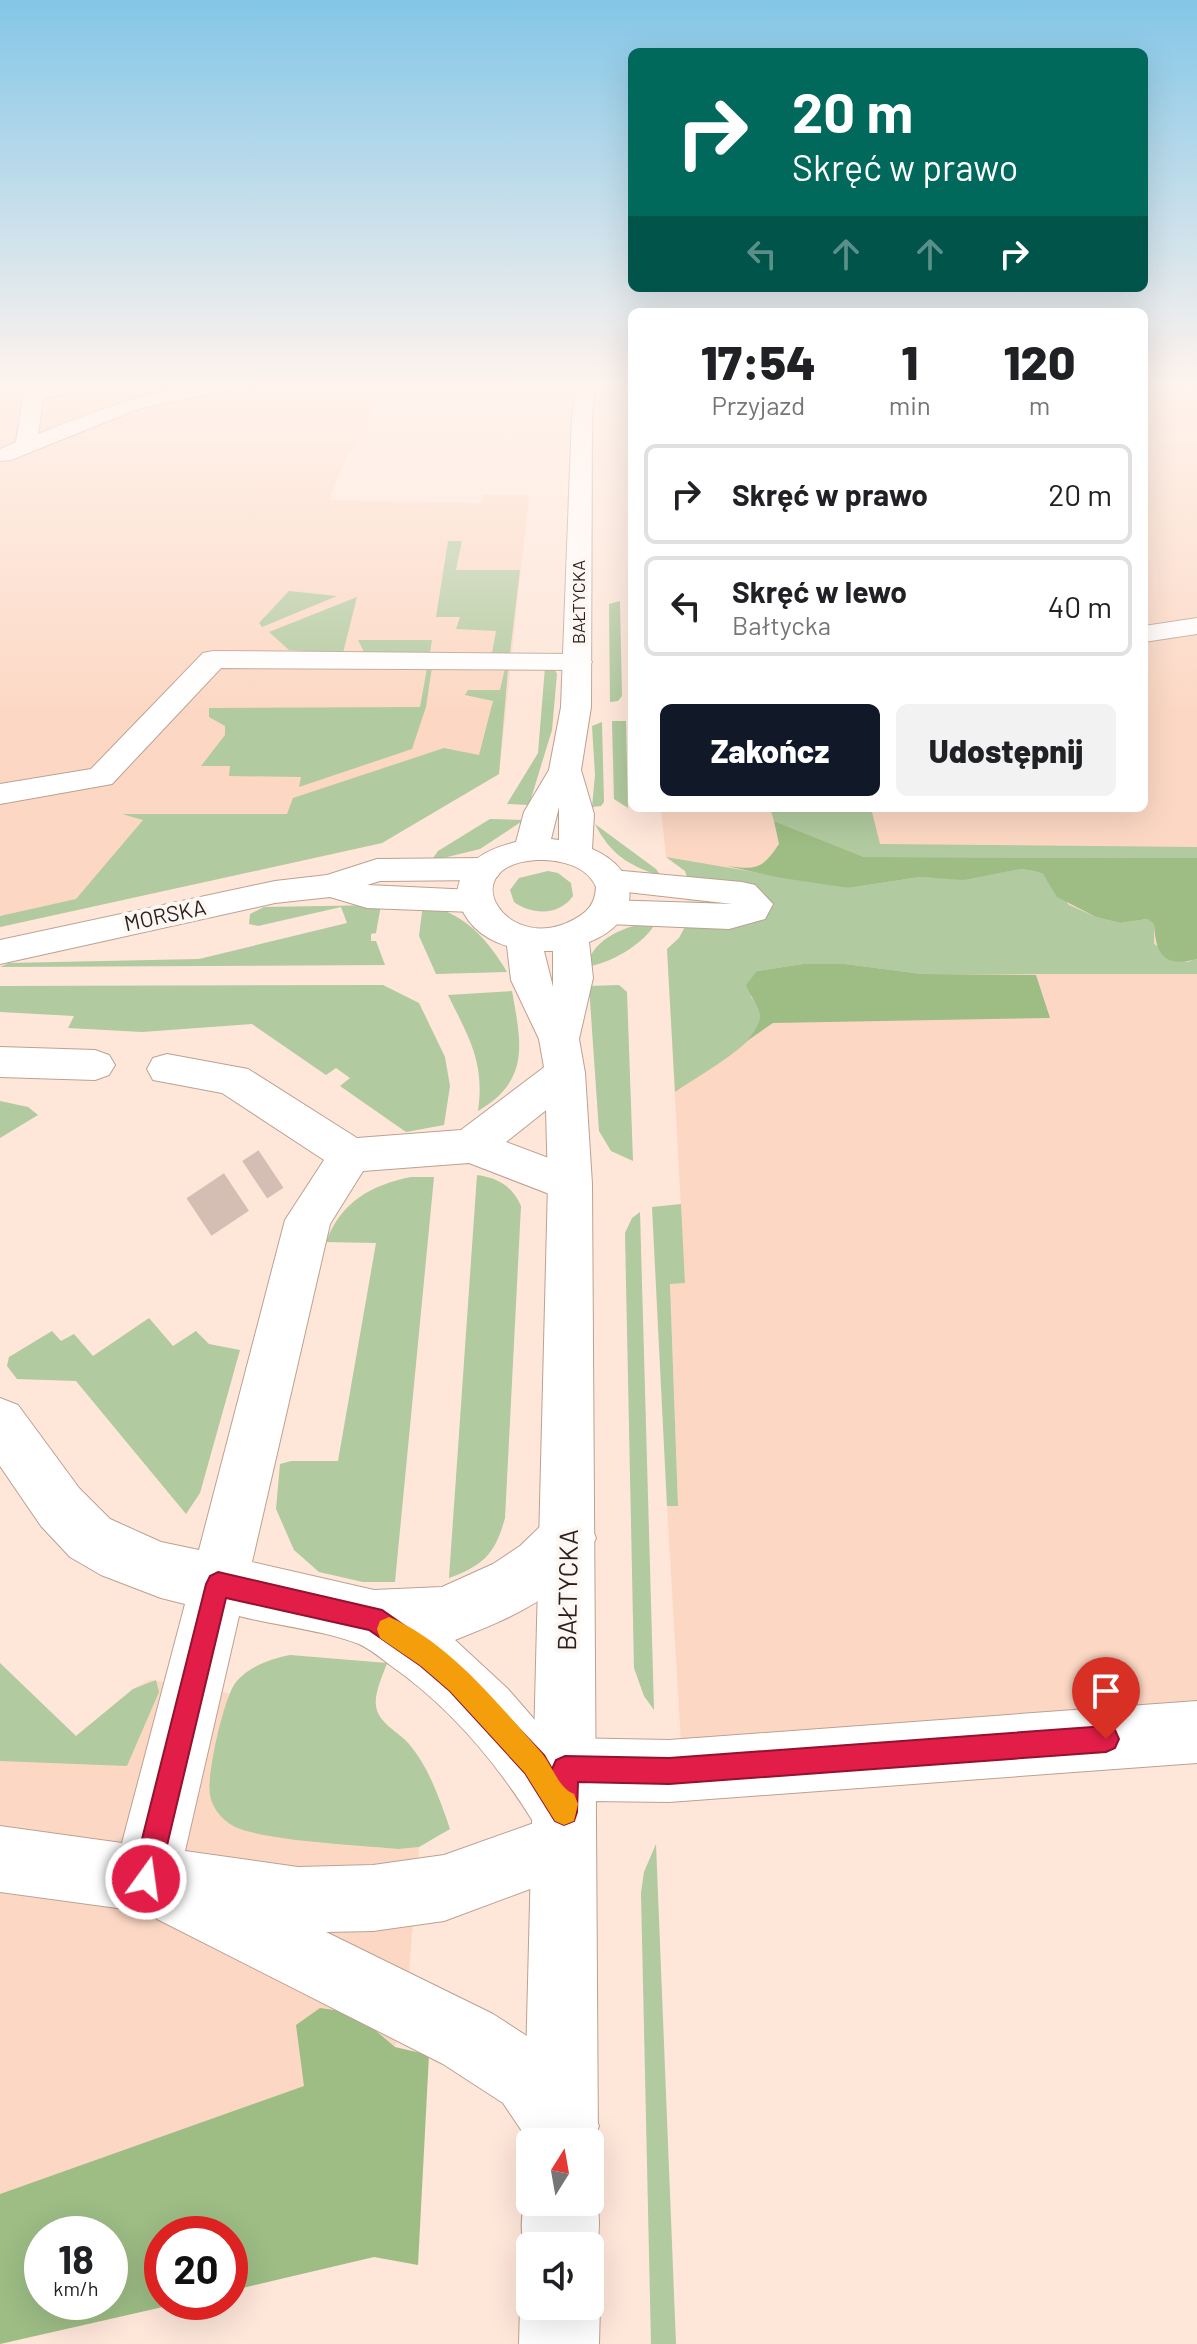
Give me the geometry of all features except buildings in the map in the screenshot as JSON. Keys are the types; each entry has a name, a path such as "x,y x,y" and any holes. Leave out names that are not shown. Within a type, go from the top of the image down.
{"main road":[{"name":"BAŁTYCKA","path":"531,850 540,812 565,770 576,707 581,493"},
{"path":"1148,633 1197,626"},
{"path":"0,794 101,777 213,659 578,662"},
{"name":"BAŁTYCKA","path":"565,770 578,814 575,853"},
{"path":"531,850 575,853 591,860 610,897 592,925 570,935 524,939 498,930 480,914 479,885 513,853 531,850"},
{"name":"MORSKA","path":"0,952 275,892 331,886 377,870 479,885"},
{"name":"BAŁTYCKA","path":"562,2128 570,1184 562,1056 574,978 570,935"},
{"name":"BAŁTYCKA","path":"524,939 530,980 562,1056"},
{"path":"471,1146 562,1056"},
{"path":"0,1062 95,1065"},
{"path":"167,1069 233,1080 350,1155 471,1146 570,1184"},
{"path":"146,1879 308,1220 350,1155"},
{"path":"0,1422 60,1507 90,1538 121,1555 218,1584 374,1619 444,1616 513,1584 540,1566 568,1538"},
{"path":"374,1619 430,1657 459,1683 534,1764 564,1809"},
{"path":"0,1859 298,1900 373,1898 444,1888 564,1809 669,1771 1197,1732"},
{"path":"146,1879 468,2039 528,2078 558,2128"},
{"path":"559,2344 560,2320"}],"shaded area":[{"path":"0,493 332,493 329,500 482,503 483,495 529,495 499,774 382,843 0,927"},
{"path":"1148,493 1197,493 1197,1761 681,1744 667,1506 678,1506 670,1283 685,1282 667,949 679,938 686,925 688,880 685,871 666,857 661,812 1148,812"},
{"path":"150,1680 229,1693 209,1792 399,1849 419,1847 408,1984 395,2047 305,2086 0,2194 0,1726 76,1736 133,1689"}],"green space":[{"path":"448,541 462,541 456,570 520,570 510,653 492,653 496,631 456,629 460,617 436,617"},
{"path":"289,591 337,596 262,627 259,623"},
{"path":"357,597 343,653 289,650 269,632"},
{"path":"620,601 622,696 618,701 610,702 609,604"},
{"path":"358,640 432,640 430,653 364,652"},
{"path":"432,667 426,707 412,749 299,787 301,777 229,776 230,766 201,766 225,735 225,726 209,717 209,708 420,707 427,668"},
{"path":"545,667 555,670 557,674 552,730 529,805 507,804 538,753"},
{"path":"505,668 508,669 499,774 382,843 0,927 0,916 76,899 143,820 122,814 287,814 293,798 444,748 479,755 493,701 465,695 468,690 500,690"},
{"path":"612,721 626,721 628,808 614,799"},
{"path":"602,722 604,802 601,806 592,807 595,775 592,726"},
{"path":"771,812 872,812 880,844 1197,847 1197,858 864,857 774,821"},
{"path":"490,819 524,820 480,849 431,861 438,851"},
{"path":"774,821 864,857 1197,858 1197,959 1169,960 1160,951 1154,924 1147,919 1120,923 1096,917 1057,897 1043,874 1034,871 1021,869 963,880 920,877 848,888 727,866 758,866 768,859 779,844"},
{"path":"595,824 656,869 661,876 622,858 607,843"},
{"path":"666,857 848,888 920,877 963,879 1021,869 1034,871 1043,874 1069,905 1096,917 1120,923 1147,919 1154,924 1154,944 1187,962 1197,959 1197,974 922,974 845,964 803,964 757,971 751,997 762,1017 754,1034 734,1052 675,1092 667,949 679,938 686,925 724,928 750,924 759,919 765,910 766,897 751,888 688,880 685,871"},
{"path":"548,871 558,873 571,883 573,896 567,903 553,910 537,911 514,902 510,890 519,878"},
{"path":"423,904 438,908 472,928 491,948 507,972 436,974 419,936"},
{"path":"381,905 376,933 371,934 371,941 376,941 385,965 0,967 9,963 199,959 347,923 341,907 258,926 249,924 250,914 264,907"},
{"path":"656,922 644,938 626,952 586,967 604,940 624,929"},
{"path":"803,964 845,964 922,974 1036,975 1050,1018 773,1023 747,1041 758,1024 760,1013 746,985 757,971"},
{"path":"383,985 419,1003 445,1057 450,1086 444,1125 406,1132 340,1086 350,1078 336,1068 326,1075 252,1024 142,1032 68,1028 74,1016 0,1012 0,986"},
{"path":"619,985 627,992 633,1161 611,1151 599,1131 589,986"},
{"path":"512,991 519,1043 514,1073 495,1099 478,1111 479,1078 474,1051 448,995"},
{"path":"0,1101 28,1107 38,1115 0,1138"},
{"path":"477,1175 504,1184 521,1206 505,1518 497,1541 486,1557 449,1578"},
{"path":"411,1177 434,1177 395,1582 363,1582 319,1572 294,1550 276,1509 280,1464 291,1461 338,1461 376,1243 326,1242 340,1216 359,1198 383,1185"},
{"path":"681,1204 685,1283 670,1284 678,1506 667,1506 652,1207"},
{"path":"640,1212 654,1710 644,1696 634,1668 625,1233 632,1218"},
{"path":"149,1318 173,1346 196,1331 209,1344 240,1350 200,1493 186,1514 76,1381 17,1379 7,1366 9,1357 52,1331 61,1341 74,1334 93,1356"},
{"path":"290,1655 387,1663 376,1695 378,1712 409,1744 422,1763 450,1829 419,1847 399,1849 262,1835 230,1824 220,1815 213,1804 209,1786 221,1719 231,1690 254,1667"},
{"path":"0,1663 76,1736 133,1689 156,1680 159,1692 127,1766 0,1761"},
{"path":"656,1844 676,2344 651,2344 641,1893 644,1872"},
{"path":"320,2008 355,2013 395,2047 429,2055 418,2265 374,2257 248,2287 248,2216 144,2216 144,2311 128,2315 128,2216 24,2216 24,2320 106,2320 0,2344 0,2194 304,2086 296,2025"}],"tunnel":[{"path":"199,1217 271,1169"}],"slow traffic":[{"path":"389,1629 430,1657 459,1683 534,1764 564,1812 564,1804"}],"route":[{"path":"146,1879 218,1584 374,1619 430,1657 459,1683 534,1764 564,1812 565,1769 669,1771 1106,1739"}]}
